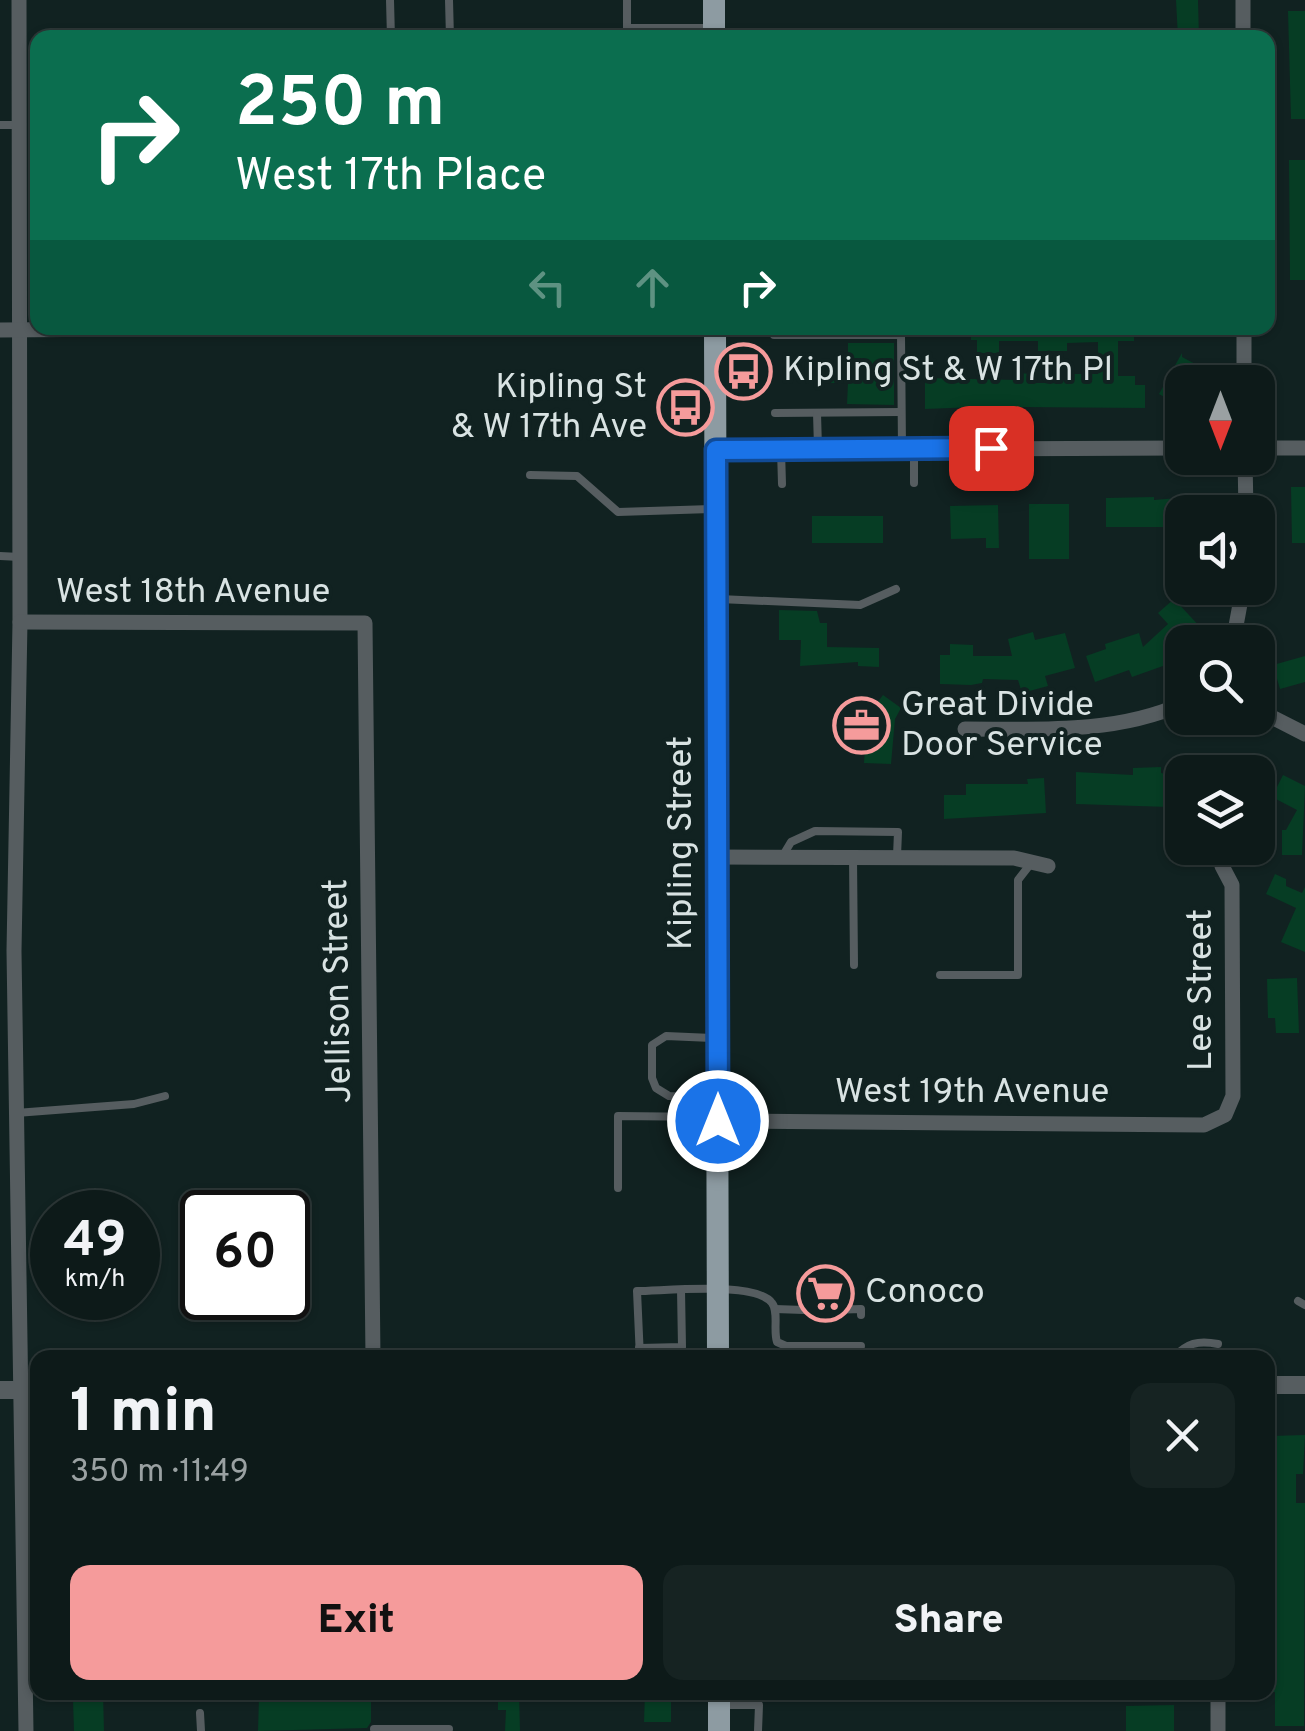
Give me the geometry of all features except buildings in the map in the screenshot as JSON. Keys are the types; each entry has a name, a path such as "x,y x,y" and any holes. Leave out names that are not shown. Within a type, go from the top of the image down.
{"main road":[{"path":"714,0 714,30"},
{"name":"Kipling Street","path":"715,335 718,1350"},
{"path":"719,1700 719,1731"}],"street":[{"path":"19,0 20,622 7,950 29,1390 26,1731"},
{"path":"1243,0 1243,30"},
{"path":"0,330 30,330"},
{"path":"1244,335 1244,365"},
{"path":"716,450 1165,448"},
{"path":"1275,448 1305,448"},
{"name":"West 18th Avenue","path":"20,622 365,623"},
{"name":"Jellison Street","path":"365,623 372,1350"},
{"path":"965,728 1108,725 1165,710"},
{"path":"1275,719 1305,734"},
{"path":"716,857 1014,858 1040,864"},
{"name":"Lee Street","path":"1222,866 1232,885 1233,1096 1225,1115"},
{"name":"West 19th Avenue","path":"718,1112 1204,1124 1225,1115"},
{"path":"1275,1386 1305,1386"},
{"path":"0,1390 29,1390"},
{"path":"1218,1700 1218,1731"}],"lane":[{"path":"390,0 390,30"},
{"path":"448,0 450,30"},
{"path":"627,0 627,28 670,30"},
{"path":"0,125 19,125"},
{"path":"900,335 901,412 914,483"},
{"path":"775,414 901,412"},
{"path":"818,413 818,450"},
{"path":"782,450 782,484"},
{"path":"530,475 578,476 618,512 716,509"},
{"path":"0,556 20,556"},
{"path":"716,600 860,605 896,590"},
{"path":"782,857 792,842 814,832 898,832 898,857"},
{"path":"852,857 854,965"},
{"path":"940,975 1018,975 1018,880 1040,864"},
{"path":"717,1038 666,1036 652,1045 652,1078 656,1088 670,1096 718,1112"},
{"path":"16,1114 134,1104 165,1096"},
{"path":"618,1188 618,1116 718,1112"},
{"path":"657,1350 682,1347 681,1290"},
{"path":"640,1350 638,1291 681,1290 752,1291 771,1300 775,1308 777,1342 861,1343 861,1350"},
{"path":"775,1308 790,1313 804,1310"},
{"path":"830,1310 861,1309 861,1315"},
{"path":"1181,1350 1202,1341 1218,1344"},
{"path":"730,1700 759,1705"},
{"path":"758,1731 759,1700"},
{"path":"200,1713 201,1731"},
{"path":"374,1729 448,1729"}],"place":[{"name":"Kipling St & W 17th Pl","path":"744,371"},
{"name":"Kipling St & W 17th Ave","path":"686,408"},
{"name":"Great Divide Door Service","path":"862,726"},
{"name":"Conoco","path":"826,1293"}],"route":[{"path":"718,1121 716,450 991,448"}]}
